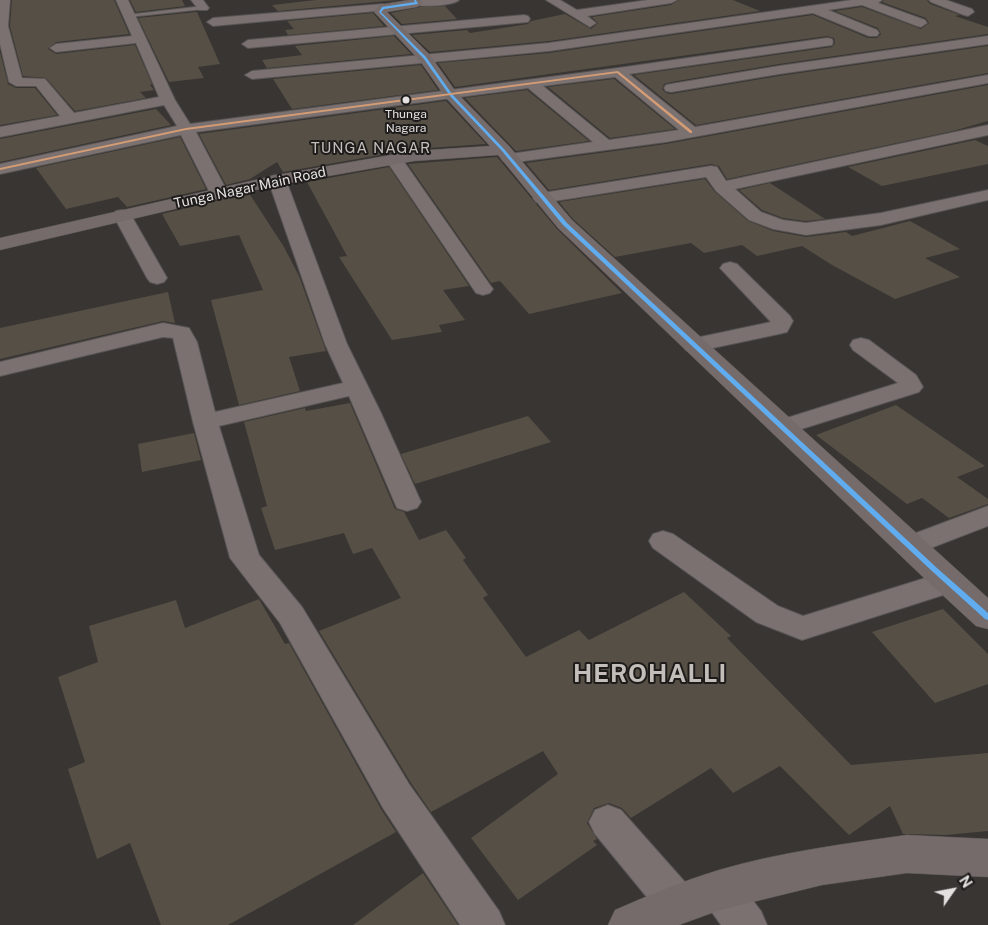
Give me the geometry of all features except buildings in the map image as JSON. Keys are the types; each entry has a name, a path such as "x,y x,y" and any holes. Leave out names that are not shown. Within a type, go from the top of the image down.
{"street":[{"path":"4,0 2,26 16,82 40,82 71,119"},
{"path":"122,0 168,100 186,129 219,193"},
{"path":"213,22 383,8 416,1 453,0"},
{"path":"552,0 616,38"},
{"path":"576,14 670,0"},
{"path":"935,0 968,12"},
{"path":"252,75 425,58 492,54 870,1 921,24"},
{"path":"383,8 380,12 425,58 451,95 506,154 565,224 948,582 988,617"},
{"path":"815,9 873,33"},
{"path":"248,44 524,19"},
{"path":"56,48 140,40"},
{"path":"671,88 779,70 988,40"},
{"path":"0,169 186,129 533,85 827,42"},
{"path":"618,72 691,132"},
{"path":"506,154 606,145 691,132 988,79"},
{"path":"533,85 606,145"},
{"path":"0,132 168,100"},
{"path":"722,186 988,130"},
{"name":"Tunga Nagar Main Road","path":"0,244 277,180 394,160 506,154"},
{"path":"394,160 483,289"},
{"path":"542,198 711,171 722,186 755,216 780,225 806,229 880,219 988,195"},
{"path":"277,180 336,344 369,413 407,502"},
{"path":"122,215 157,278"},
{"path":"694,345 779,327 782,321 730,268"},
{"path":"0,368 163,330 181,333 186,342 205,422 244,558 291,615 396,796 484,925"},
{"path":"783,427 911,387 908,380 860,345"},
{"path":"205,422 355,387"},
{"path":"910,546 988,515"},
{"path":"663,541 767,614 802,628 948,582"},
{"path":"608,822 678,904"},
{"path":"630,925 678,904 720,890 822,866 907,854 988,858"},
{"path":"720,890 746,925"}],"lane":[{"path":"129,15 200,4"}],"transit line":[{"path":"415,0 417,3 383,8 380,12 425,58 451,95 503,150 565,224 935,570 988,617"},
{"path":"0,169 186,129 618,72 691,132"}],"place":[{"name":"Thunga Nagara","path":"406,100"}],"district":[{"name":"TUNGA NAGAR","path":"371,148"},
{"name":"HEROHALLI","path":"650,674"}]}
